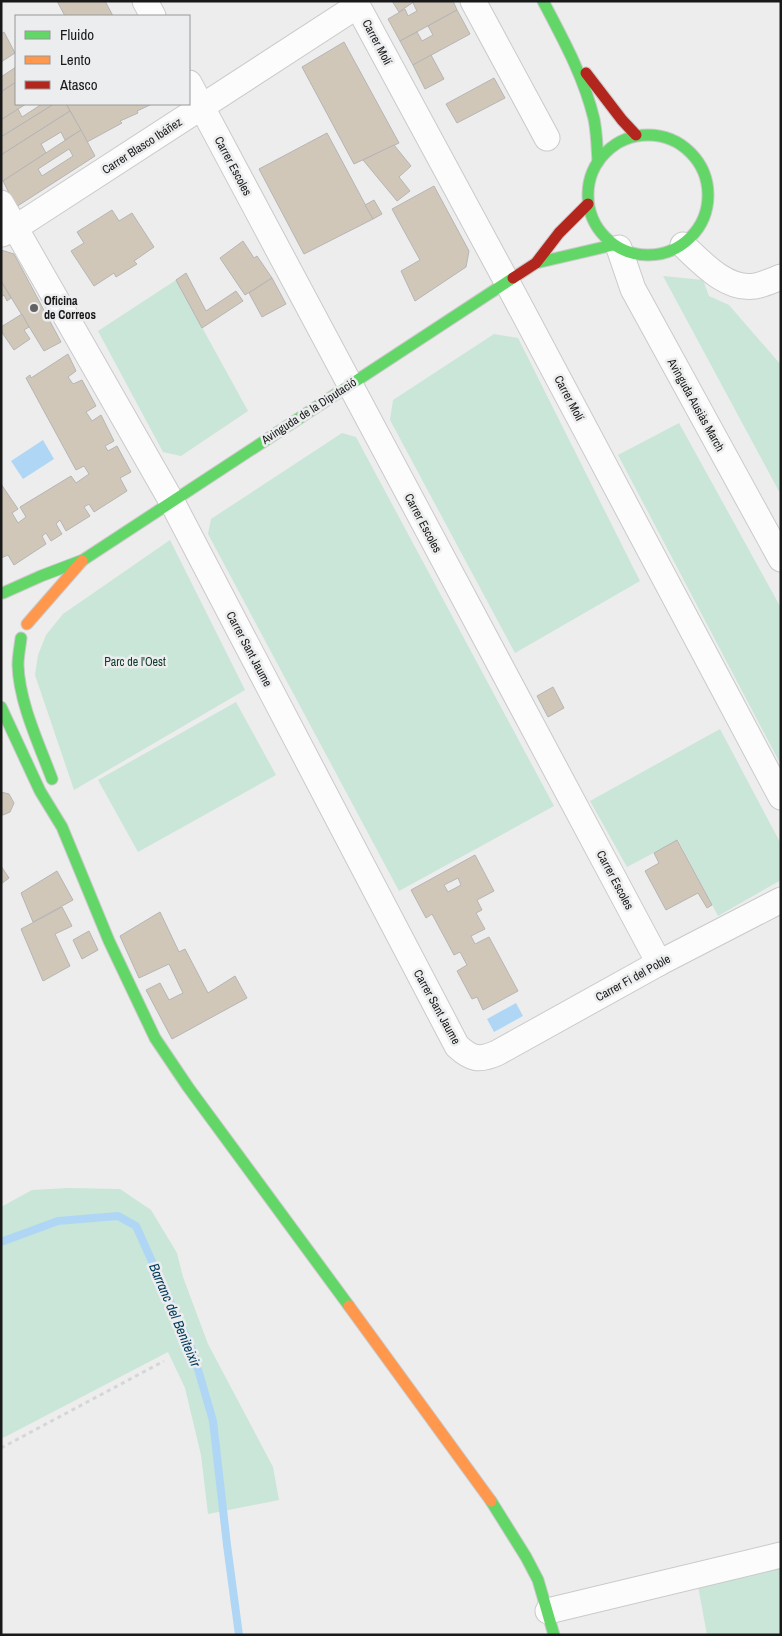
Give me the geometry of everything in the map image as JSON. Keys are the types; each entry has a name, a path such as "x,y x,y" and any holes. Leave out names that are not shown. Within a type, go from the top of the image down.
{"street":[{"path":"145,1 152,15"},
{"path":"473,1 547,138"},
{"path":"543,1 564,41 582,82 597,140 598,162"},
{"name":"Carrer Blasco Ibáñez","path":"8,231 201,107 356,4"},
{"name":"Carrer Molí","path":"356,4 507,282 781,797"},
{"path":"564,41 593,83 636,135"},
{"name":"Carrer Escoles","path":"190,85 659,963"},
{"path":"653,134 669,138 683,145 695,157 704,171 708,187 708,204 703,219 694,234 683,245 668,252 651,256 634,254 616,246 604,237 596,227 588,204 587,190 590,176 606,150 620,140 636,135 653,134"},
{"name":"Carrer Sant Jaume","path":"1,203 8,231 172,502 456,1046 473,1058 486,1058"},
{"path":"536,263 559,234 588,204"},
{"path":"683,245 704,264 729,282 744,286 755,286 781,277"},
{"path":"536,263 616,246"},
{"name":"Avinguda Ausiàs March","path":"616,246 633,290 781,559"},
{"name":"Avinguda de la Diputació","path":"2,593 82,560 536,263"},
{"name":"Avinguda de la Diputació","path":"21,638 28,624 82,560"},
{"path":"2,593 16,598"},
{"path":"26,609 28,624"},
{"path":"7,647 21,638"},
{"path":"21,638 18,664 20,685 54,784 62,827"},
{"path":"1,707 40,791 62,827 109,940 154,1038 483,1490 526,1557 538,1580 554,1635"},
{"name":"Carrer Fi del Poble","path":"486,1058 659,963 781,900"},
{"path":"548,1611 781,1555"}],"path":[{"path":"1,1448 164,1360"}],"green space":[{"path":"663,276 703,280 709,296 729,305 781,365 781,495"},
{"path":"176,280 248,411 181,456 163,452 98,331"},
{"path":"494,334 518,338 640,581 515,653 390,420 393,400"},
{"path":"679,423 781,608 781,765 618,455"},
{"path":"342,433 356,437 554,806 399,891 208,534 211,519"},
{"name":"Parc de l'Oest","path":"170,540 245,690 74,790 35,675 38,655 46,635 63,614"},
{"path":"236,702 276,775 138,852 98,780"},
{"path":"720,729 781,844 781,880 718,916 678,840 627,867 590,801"},
{"path":"68,1188 120,1189 151,1210 177,1253 183,1277 208,1344 273,1467 279,1500 208,1514 201,1455 185,1388 168,1352 1,1439 1,1207 32,1190"},
{"path":"781,1565 781,1635 707,1635 698,1586"}],"water":[{"path":"43,440 54,459 23,479 11,461"},
{"path":"516,1003 523,1016 494,1032 487,1019"}],"building":[{"path":"57,1 105,1 112,15 64,15"},
{"path":"392,1 415,1 399,12"},
{"path":"415,1 453,1 457,10 400,41 388,19 405,9 408,16 417,11 413,3"},
{"path":"457,10 470,34 413,65 400,41 417,32 422,41 433,35 428,26"},
{"path":"4,32 15,53 1,62 1,34"},
{"path":"344,42 399,143 354,164 302,67"},
{"path":"431,55 444,79 425,89 413,65"},
{"path":"15,68 15,83 1,92 1,77"},
{"path":"494,78 505,98 457,123 446,104"},
{"path":"15,83 15,105 24,105 1,120 1,92"},
{"path":"40,105 52,105 1,137 1,120 18,109 22,117"},
{"path":"52,105 67,105 70,111 1,155 1,137"},
{"path":"67,105 150,105 120,121 122,123 87,142"},
{"path":"70,111 81,130 65,140 61,132 41,144 46,153 3,181 1,178 1,155"},
{"path":"81,130 95,156 16,207 3,181","holes":["69,149 73,156 42,176 38,169"]},
{"path":"327,133 373,219 304,254 259,169"},
{"path":"394,145 411,166 399,177 410,191 397,201 363,160"},
{"path":"434,186 469,251 466,267 415,301 401,271 420,260 392,209"},
{"path":"374,200 382,214 373,219 365,205"},
{"path":"112,210 119,221 132,213 154,247 134,261 137,264 116,277 114,273 94,286 71,251 84,243 77,232"},
{"path":"243,241 254,258 257,256 272,278 245,295 220,258"},
{"path":"1,250 14,254 61,342 44,351 1,281"},
{"path":"186,273 206,311 236,291 243,301 202,328 176,280"},
{"path":"272,278 286,304 262,317 249,293"},
{"path":"1,281 11,298 7,301 4,295 1,297"},
{"path":"22,314 29,327 24,330 30,339 14,350 1,331 1,327"},
{"path":"68,354 76,371 68,377 73,384 82,380 96,406 86,412 92,421 101,415 114,441 105,446 108,451 117,446 131,472 120,478 127,491 94,512 89,504 84,507 90,516 66,531 60,520 56,524 62,534 51,541 46,533 42,536 46,544 14,565 8,555 1,558 1,484 18,509 12,513 18,523 26,517 20,507 71,476 76,483 89,474 84,466 76,470 26,378 30,375 31,378"},
{"path":"553,687 564,708 548,717 537,696"},
{"path":"1,792 9,794 14,803 10,812 3,815 1,814"},
{"path":"677,840 712,905 707,908 698,893 666,910 645,871 659,863 654,853"},
{"path":"475,855 494,891 477,900 482,910 476,913 485,929 471,936 475,944 489,937 518,991 483,1010 477,997 472,999 457,971 467,965 460,952 454,955 432,914 426,918 411,890","holes":["458,878 461,885 448,892 444,885"]},
{"path":"1,866 9,878 1,884"},
{"path":"57,871 73,900 33,922 21,893"},
{"path":"62,907 72,926 55,934 70,966 43,981 21,929"},
{"path":"160,912 179,952 185,949 208,993 235,976 247,998 172,1039 146,990 160,983 169,1000 183,993 169,964 139,978 120,936"},
{"path":"89,931 98,950 82,959 73,940"}],"waterway":[{"name":"Barranc del Beniteixir","path":"1,1242 58,1221 118,1216 136,1226 193,1352 213,1421 239,1635"}],"traffic: fast":[{"path":"543,1 585,88 594,119 598,162"},
{"path":"648,135 671,139 691,152 704,172 708,195 704,218 691,238 671,251 648,255 625,251 605,238 592,218 588,195 592,172 605,152 625,139 648,135"},
{"path":"536,263 613,245"},
{"path":"3,593 83,560 513,278"},
{"path":"21,638 18,665 22,694 30,723 52,779"},
{"path":"1,707 40,791 62,827 109,941 155,1038 188,1087 349,1306"},
{"path":"491,1501 538,1580 554,1635"}],"traffic: slow":[{"path":"27,624 82,561"},
{"path":"349,1306 491,1501"}],"traffic: jam":[{"path":"586,73 636,135"},
{"path":"513,278 536,263 559,233 588,204"}],"place":[{"name":"Oficina de Correos","path":"34,308"}]}
